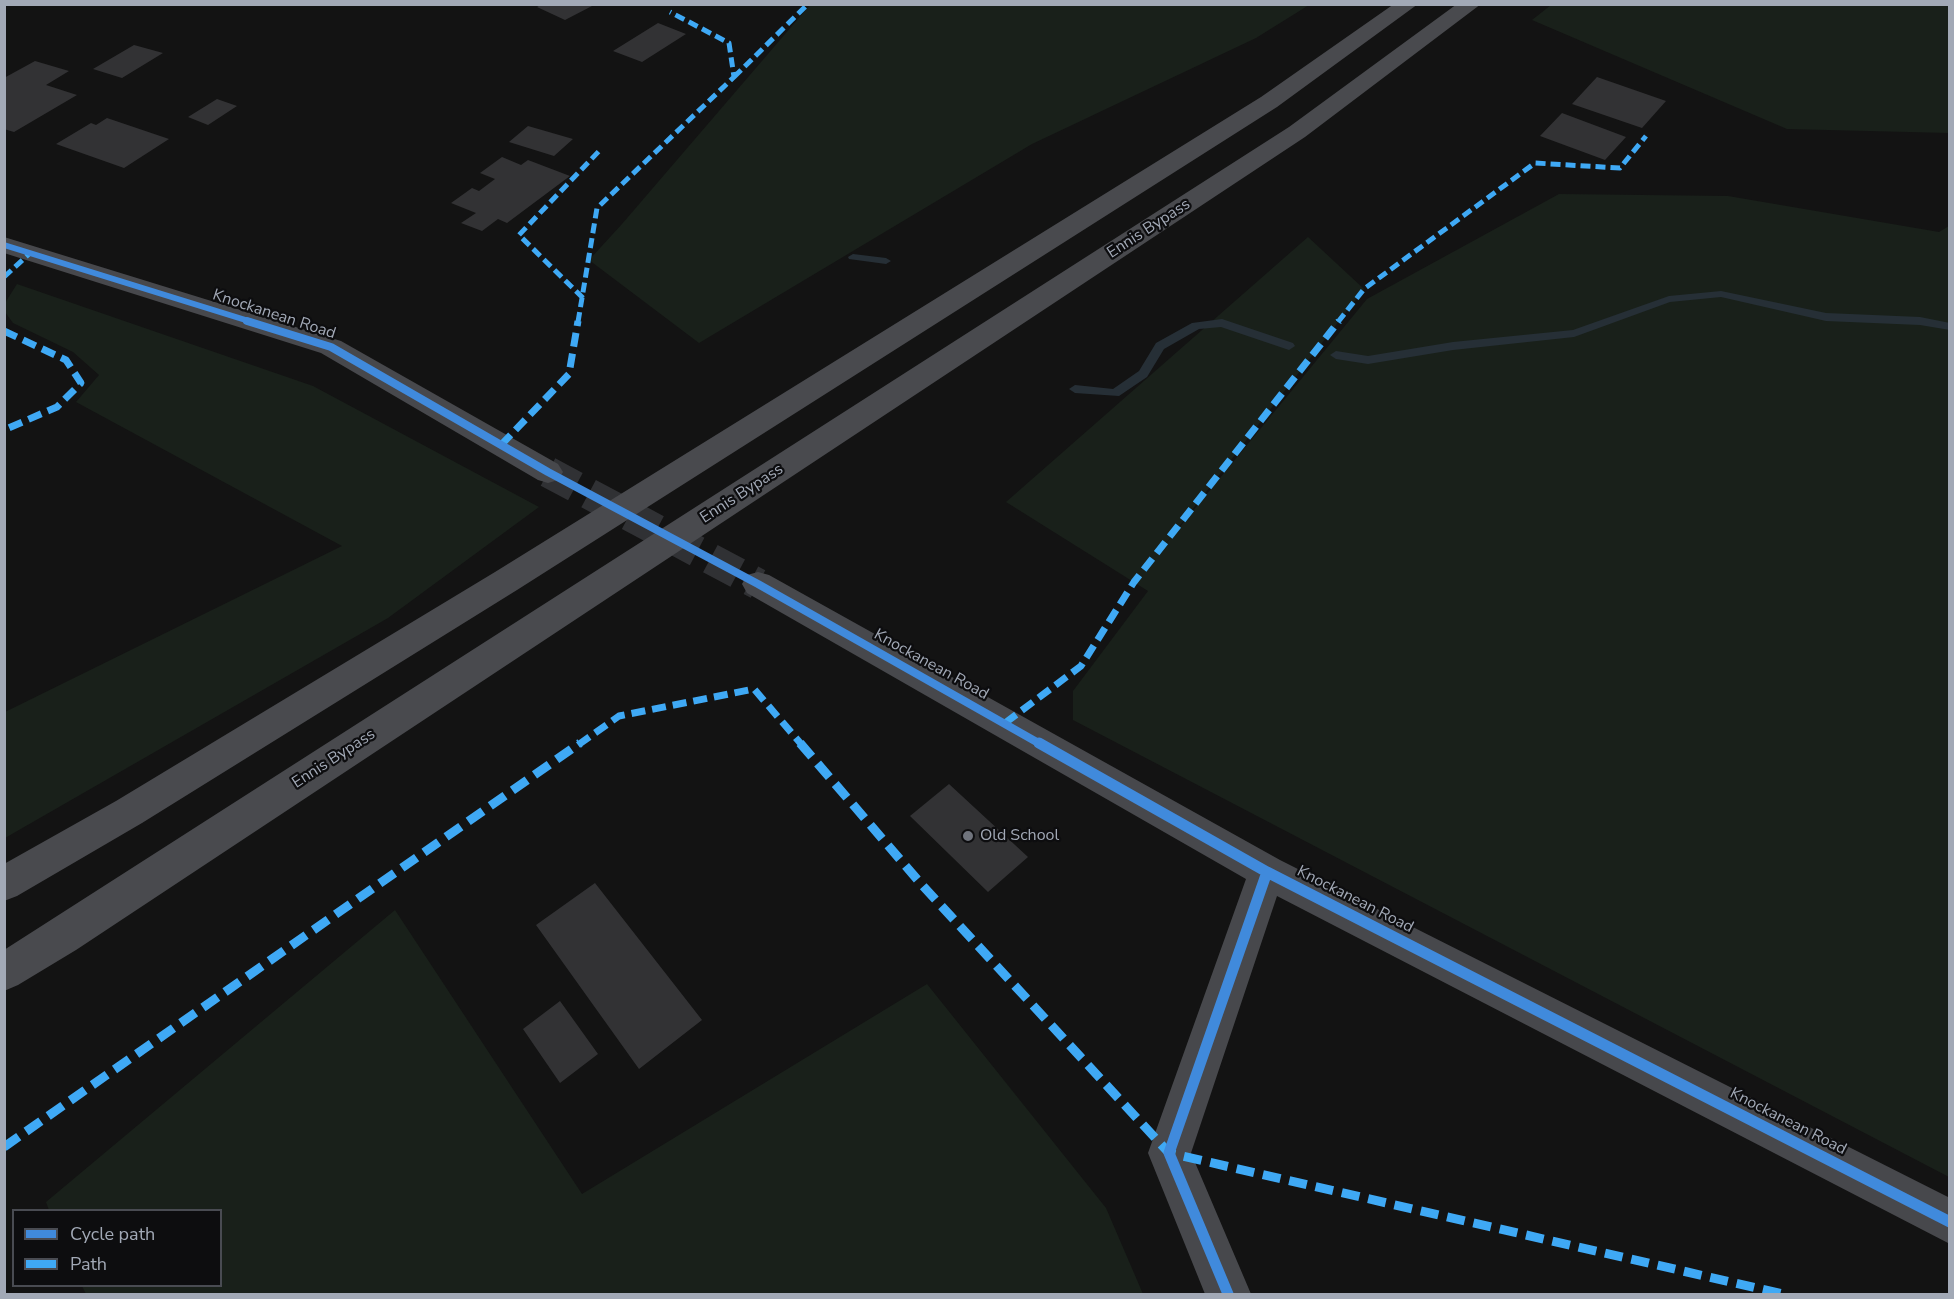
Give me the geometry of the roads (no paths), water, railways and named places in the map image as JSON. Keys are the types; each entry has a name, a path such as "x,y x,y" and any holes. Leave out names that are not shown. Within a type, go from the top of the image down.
{"highway":[{"path":"4,884 129,812 516,575 1269,102 1408,4"},
{"name":"Ennis Bypass","path":"4,972 92,918 1297,132 1471,4"}],"street":[{"name":"Knockanean Road","path":"4,245 331,347 548,472"},
{"name":"Knockanean Road","path":"758,584 1267,872 1950,1222"},
{"path":"1228,1294 1169,1153 1267,872"}],"waterway":[{"path":"853,257 886,261"},
{"path":"1336,355 1368,360 1453,346 1574,333 1669,299 1721,294 1826,317 1920,321 1950,327"},
{"path":"1075,389 1115,393 1143,374 1160,346 1196,326 1222,323 1289,346"}],"tunnel":[{"path":"548,472 758,584"}],"place":[{"name":"Old School","path":"968,836"}]}
